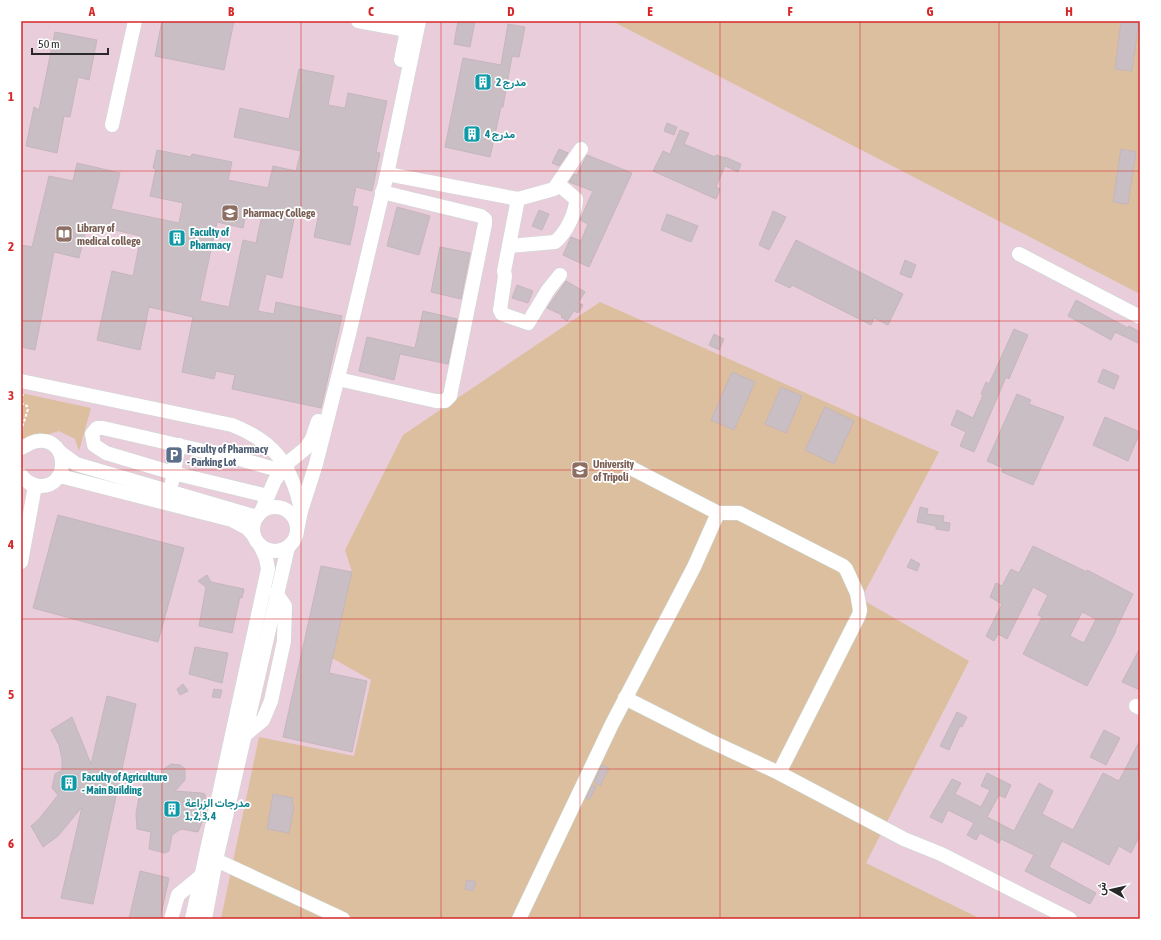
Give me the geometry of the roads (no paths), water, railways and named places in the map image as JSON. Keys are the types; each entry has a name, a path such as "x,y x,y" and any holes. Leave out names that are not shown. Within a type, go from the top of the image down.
{"street":[{"path":"112,125 135,21"},
{"path":"288,548 279,551 269,550 257,541 254,523 284,468 306,448 312,439 323,408 380,163 408,26 358,21"},
{"path":"206,919 216,860 276,593 288,548 298,531 301,511 316,464 338,379 387,174 419,21"},
{"path":"387,174 518,199 554,189 581,149"},
{"path":"509,246 555,242 560,237 576,207 576,199 558,184"},
{"path":"338,379 436,401 445,401 450,396 486,224 485,219 480,216 382,192"},
{"path":"518,199 504,271 505,276 500,310 502,314 528,323 548,290 560,275"},
{"path":"1019,254 1140,317"},
{"path":"23,382 232,425 257,436 294,481 301,511"},
{"path":"268,496 173,473 106,453 94,445 92,436 97,428 103,428 266,466 284,468"},
{"path":"22,449 34,441 45,441 54,445 61,454 76,464 171,491 259,515 273,507 285,509 294,518 298,531"},
{"path":"171,491 179,445"},
{"path":"21,475 29,483 35,486 49,485 60,476 63,469 61,454"},
{"path":"632,469 718,513 739,514 846,569 857,593 860,610 859,615 779,773"},
{"path":"60,476 232,520 246,528 257,541 266,558 268,569 192,919"},
{"path":"21,562 35,486"},
{"path":"519,919 625,698 694,567 718,513"},
{"path":"625,698 708,740 779,773 904,839 941,854 1070,919"},
{"path":"216,860 343,919"},
{"path":"171,919 178,895 201,876"}],"place":[{"name":"مدرج 2","path":"483,82"},
{"name":"مدرج 4","path":"472,134"},
{"name":"Pharmacy College","path":"230,213"},
{"name":"Library of medical college","path":"64,234"},
{"name":"Faculty of Pharmacy","path":"177,238"},
{"name":"Faculty of Pharmacy - Parking Lot","path":"174,455"},
{"name":"University of Tripoli","path":"580,470"},
{"name":"Faculty of Agriculture - Main Building","path":"69,783"},
{"name":"مدرجات الزراعة 1, 2, 3, 4","path":"172,809"}]}
